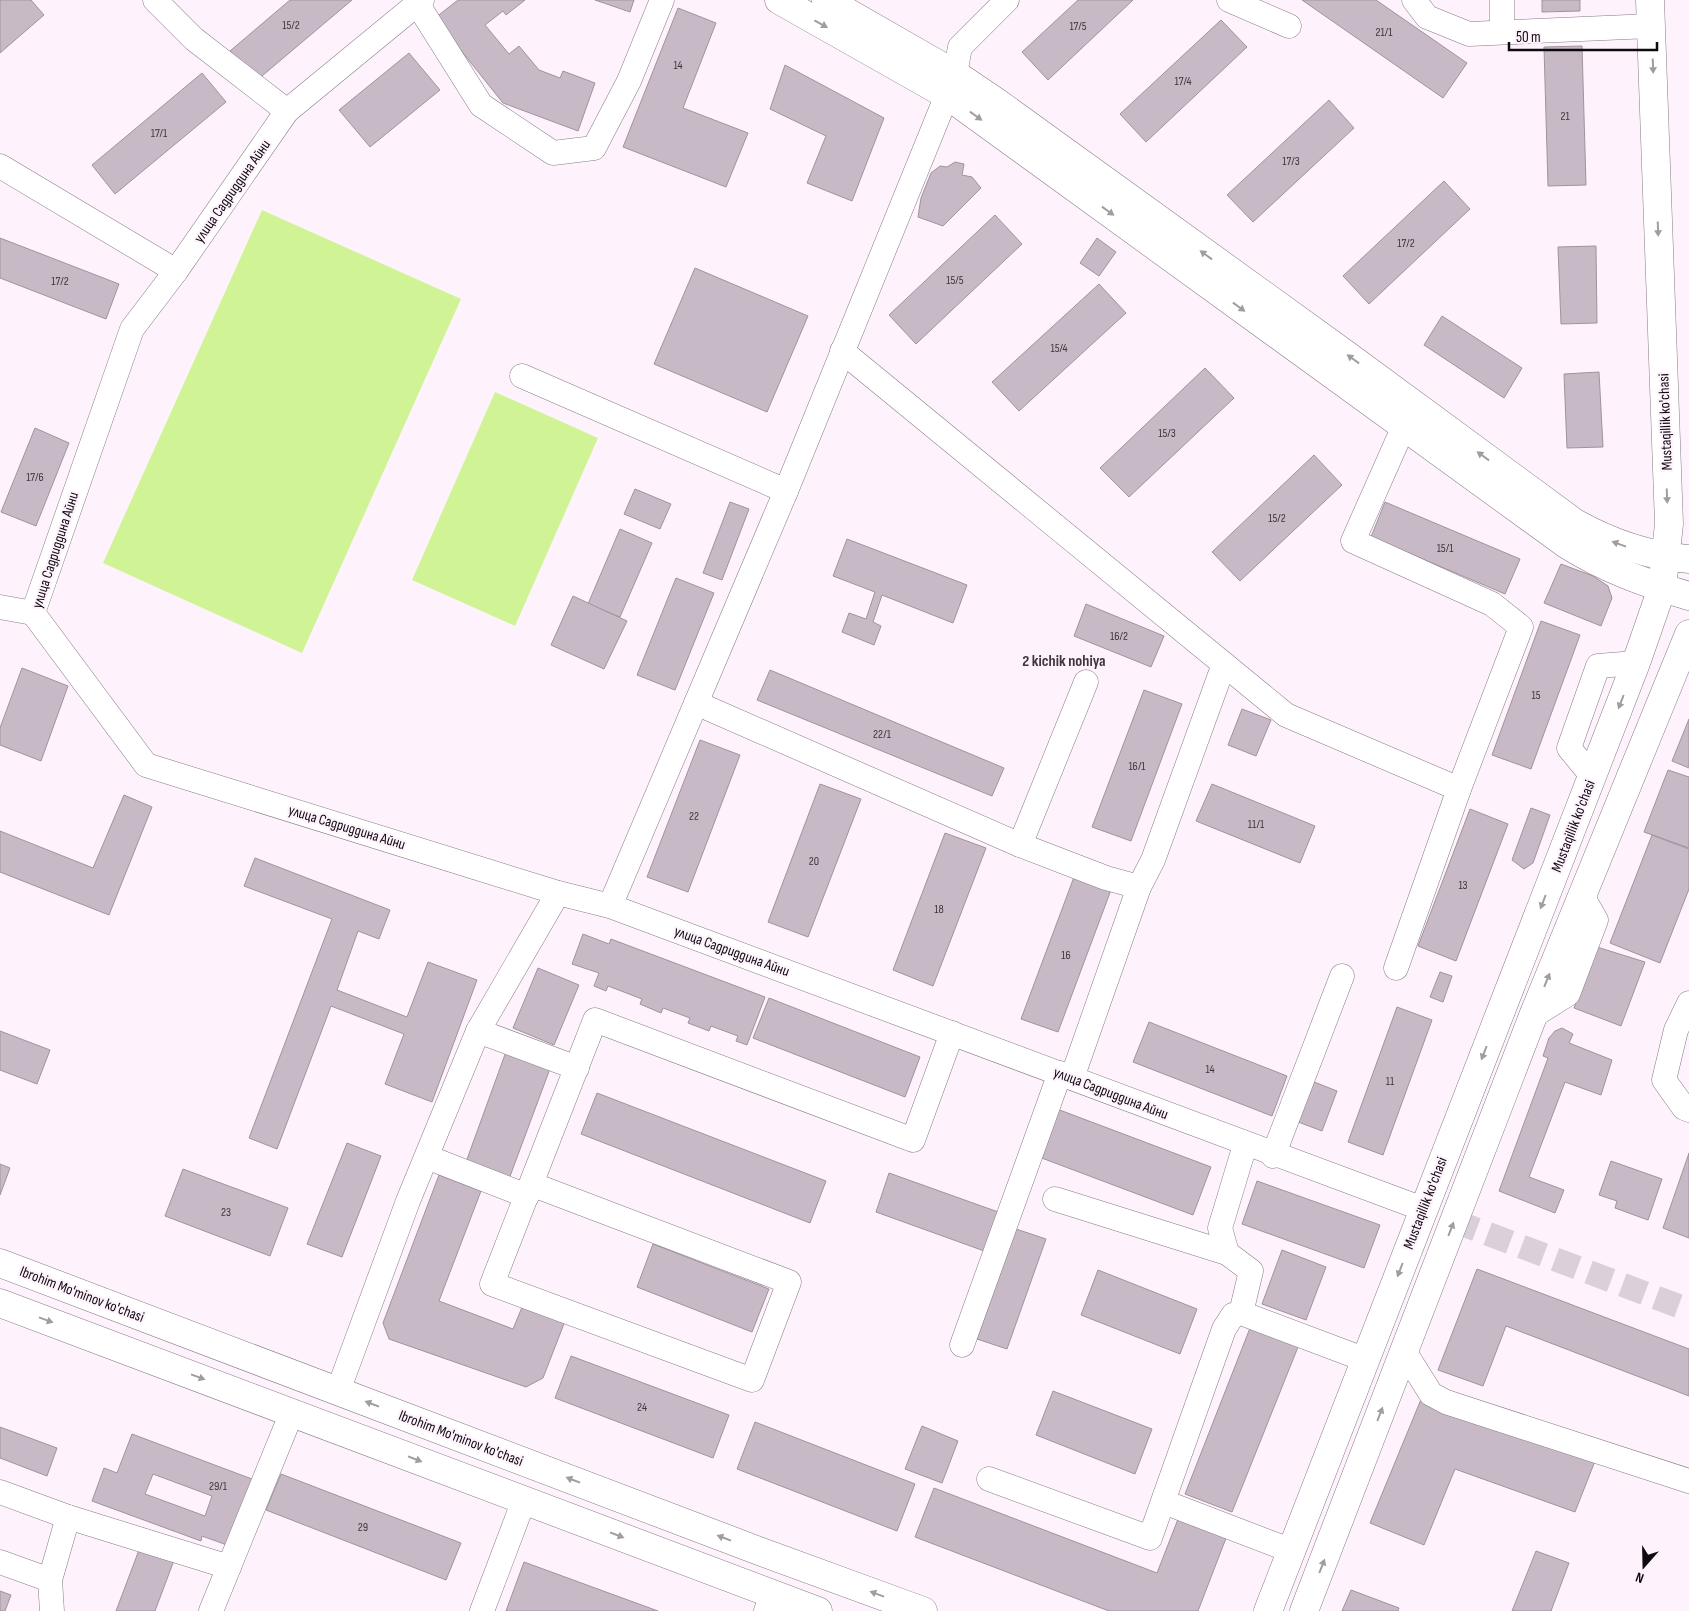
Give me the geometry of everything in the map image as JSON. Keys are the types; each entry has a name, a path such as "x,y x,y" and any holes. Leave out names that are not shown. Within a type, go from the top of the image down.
{"main road":[{"path":"779,0 951,85 995,101 1344,353 1575,523 1603,538 1633,550 1677,558"},
{"path":"826,0 951,85 1404,426 1580,553 1630,578 1689,596"},
{"name":"Mustaqillik ko'chasi","path":"1268,1611 1636,663 1662,588 1677,558 1669,524 1651,13"},
{"path":"1304,1611 1581,894 1689,634"},
{"path":"1658,708 1689,685"},
{"name":"Ibrohim Mo'minov ko'chasi","path":"0,1263 759,1551 923,1611"},
{"path":"0,1303 524,1500 769,1602 818,1611"}],"street":[{"path":"154,0 194,39 287,112"},
{"path":"418,1 482,105 553,153 594,148 629,81 662,0"},
{"path":"610,906 786,491 951,85 960,46 1008,0"},
{"path":"1229,0 1289,26"},
{"path":"1414,0 1427,16 1469,34 1651,13"},
{"path":"1502,0 1502,31"},
{"name":"улица Садриддина Айни","path":"418,1 287,112 176,271 132,329 33,613 146,765 558,893 610,906 952,1033 1273,1156 1423,1209"},
{"path":"0,166 176,271"},
{"path":"842,350 1286,715 1459,789"},
{"path":"522,376 786,491"},
{"path":"1396,968 1459,789 1521,627 1492,604 1353,540 1404,426"},
{"path":"0,607 33,613"},
{"path":"962,1345 1139,887 1153,860 1224,664"},
{"path":"1020,845 1086,682"},
{"path":"696,703 1020,845 1106,878 1139,887"},
{"path":"338,1391 408,1201 478,1032 558,893"},
{"path":"1273,1156 1342,976"},
{"path":"1689,1004 1676,1030 1664,1080 1684,1108 1689,1110"},
{"path":"427,1157 529,1190 789,1282 752,1380 492,1284 529,1190 577,1068 595,1020 913,1140 952,1033"},
{"path":"478,1032 577,1068"},
{"path":"1227,1253 1220,1228 1245,1145"},
{"path":"1055,1199 1227,1253 1251,1271 1241,1313"},
{"path":"990,1479 1150,1538 1224,1329 1233,1315 1241,1313 1366,1360"},
{"path":"1404,1351 1431,1394 1446,1402 1689,1481"},
{"path":"211,1611 292,1412"},
{"path":"0,1492 68,1517 229,1567"},
{"path":"482,1611 524,1500"},
{"path":"1164,1502 1292,1551"},
{"path":"52,1611 50,1580 68,1517"},
{"path":"0,1562 50,1580"}],"green space":[{"path":"262,210 461,299 302,653 103,563"},
{"path":"495,392 598,438 515,626 412,580"}],"building":[{"path":"0,0 31,0 44,15 0,53"},
{"path":"290,0 352,0 256,81 230,51"},
{"path":"458,0 525,0 506,15 503,11 485,25 509,54 519,46 539,70 560,78 563,71 595,83 578,131 503,103 435,18"},
{"path":"595,0 634,0 630,12"},
{"path":"1078,0 1133,0 1048,80 1022,52"},
{"path":"1302,0 1376,0 1467,63 1443,98"},
{"path":"1542,0 1580,0 1580,11 1542,12"},
{"path":"678,8 716,23 683,108 748,133 726,187 623,147"},
{"path":"1221,20 1247,47 1146,142 1120,114"},
{"path":"1582,46 1586,185 1548,186 1544,47"},
{"path":"409,53 440,90 370,147 339,110"},
{"path":"785,65 884,118 852,201 807,183 826,136 770,109"},
{"path":"202,73 226,102 115,194 92,165"},
{"path":"1329,100 1354,128 1253,222 1227,195"},
{"path":"955,162 964,164 962,175 972,177 981,188 943,226 918,217 921,198 931,173 940,166 947,167"},
{"path":"1444,181 1470,209 1369,304 1343,276"},
{"path":"995,215 1022,244 916,344 889,315"},
{"path":"0,238 119,284 106,319 0,278"},
{"path":"1097,238 1116,252 1099,276 1080,263"},
{"path":"1596,246 1597,323 1561,324 1558,247"},
{"path":"695,268 808,316 767,412 654,364"},
{"path":"1099,284 1126,313 1019,411 992,382"},
{"path":"1442,316 1522,368 1504,398 1424,345"},
{"path":"1205,368 1234,398 1129,497 1100,468"},
{"path":"1599,372 1603,447 1567,448 1564,374"},
{"path":"35,428 69,443 36,526 1,512"},
{"path":"1314,455 1342,485 1240,581 1212,552"},
{"path":"635,489 671,504 660,529 624,514"},
{"path":"730,502 749,509 722,580 703,573"},
{"path":"1385,502 1520,559 1505,594 1371,537"},
{"path":"620,529 652,543 620,617 588,604"},
{"path":"847,539 967,585 953,623 882,595 873,622 881,626 874,645 842,632 849,613 866,619 875,592 833,576"},
{"path":"1561,564 1593,576 1608,586 1612,598 1601,626 1544,603"},
{"path":"676,578 714,593 675,690 637,675"},
{"path":"573,596 627,621 604,669 551,645"},
{"path":"1086,604 1164,636 1151,667 1074,636"},
{"path":"1541,621 1580,635 1531,769 1492,755"},
{"path":"22,668 68,686 41,761 0,745 0,728"},
{"path":"770,670 1004,768 992,796 757,700"},
{"path":"1144,690 1182,704 1131,841 1092,827"},
{"path":"1242,709 1271,720 1256,756 1228,745"},
{"path":"1689,719 1689,768 1672,761"},
{"path":"700,740 740,755 688,892 647,877"},
{"path":"1668,770 1689,777 1689,848 1644,832"},
{"path":"820,784 861,799 808,937 768,922"},
{"path":"1212,784 1315,826 1300,863 1196,821"},
{"path":"124,795 152,807 109,915 0,872 0,831 93,868"},
{"path":"1531,808 1550,815 1533,863 1524,869 1512,860"},
{"path":"1470,809 1508,824 1456,961 1418,946"},
{"path":"945,833 986,848 933,986 893,970"},
{"path":"1652,835 1689,849 1689,889 1660,963 1610,943"},
{"path":"255,858 390,910 379,939 358,931 337,990 407,1017 428,962 477,980 432,1102 385,1084 404,1034 331,1006 277,1149 249,1138 332,919 244,886"},
{"path":"1074,877 1111,890 1058,1032 1021,1019"},
{"path":"583,934 609,944 611,939 765,997 747,1045 736,1041 738,1036 711,1026 709,1031 688,1023 690,1018 663,1008 661,1013 640,1004 642,999 608,986 606,991 594,986 599,973 572,964"},
{"path":"1597,947 1645,962 1621,1026 1574,1008"},
{"path":"538,968 579,985 554,1045 513,1028"},
{"path":"1440,972 1452,976 1443,1002 1430,997"},
{"path":"769,998 920,1057 905,1097 753,1038"},
{"path":"1397,1007 1432,1020 1383,1155 1348,1142"},
{"path":"1149,1022 1287,1076 1272,1116 1133,1062"},
{"path":"1562,1028 1573,1034 1569,1043 1612,1060 1601,1095 1565,1082 1529,1177 1564,1190 1555,1213 1499,1191 1548,1058 1543,1056 1549,1038 1555,1031"},
{"path":"0,1031 50,1050 37,1084 0,1070"},
{"path":"507,1049 551,1066 509,1179 466,1162"},
{"path":"1309,1080 1337,1091 1322,1131 1293,1120"},
{"path":"597,1093 826,1181 810,1223 581,1134"},
{"path":"1057,1109 1211,1167 1193,1215 1039,1157"},
{"path":"347,1143 381,1156 342,1257 307,1244"},
{"path":"1689,1153 1689,1238 1663,1228"},
{"path":"1611,1161 1662,1179 1648,1220 1615,1208 1617,1201 1599,1195"},
{"path":"0,1164 10,1168 0,1195"},
{"path":"183,1169 288,1208 270,1256 165,1216"},
{"path":"889,1173 1001,1213 987,1252 876,1212"},
{"path":"439,1175 481,1191 439,1301 513,1329 525,1300 567,1316 543,1378 526,1387 389,1339 383,1323"},
{"path":"1257,1181 1380,1225 1364,1268 1242,1224"},
{"path":"1016,1229 1046,1239 1007,1349 977,1339"},
{"path":"653,1244 769,1289 752,1332 637,1287"},
{"path":"1282,1250 1326,1267 1306,1320 1262,1304"},
{"path":"1477,1269 1689,1349 1689,1396 1506,1326 1483,1386 1438,1370"},
{"path":"1098,1270 1197,1309 1180,1354 1081,1315"},
{"path":"1252,1323 1300,1342 1232,1512 1185,1494"},
{"path":"571,1356 729,1415 713,1458 555,1398"},
{"path":"1053,1391 1152,1429 1135,1474 1036,1435"},
{"path":"1422,1397 1595,1461 1575,1512 1455,1469 1424,1545 1370,1523"},
{"path":"755,1422 915,1484 897,1531 737,1469"},
{"path":"922,1426 958,1441 942,1483 905,1469"},
{"path":"0,1427 57,1448 47,1476 0,1458"},
{"path":"132,1434 252,1479 227,1545 202,1536 201,1541 92,1501 104,1468 117,1473","holes":["153,1474 212,1496 205,1516 145,1494"]},
{"path":"281,1474 461,1543 446,1580 266,1510"},
{"path":"934,1488 1157,1573 1180,1514 1228,1533 1198,1611 1109,1611 915,1537"},
{"path":"142,1542 176,1555 155,1611 116,1611"},
{"path":"1536,1551 1569,1563 1551,1611 1512,1611"},
{"path":"524,1562 658,1611 506,1611"},
{"path":"1351,1590 1399,1608 1398,1611 1342,1611"},
{"path":"0,1591 11,1595 5,1611 0,1611"}],"tunnel":[{"path":"1454,1221 1689,1310"}],"district":[{"name":"2 kichik nohiya","path":"1064,660"}]}
